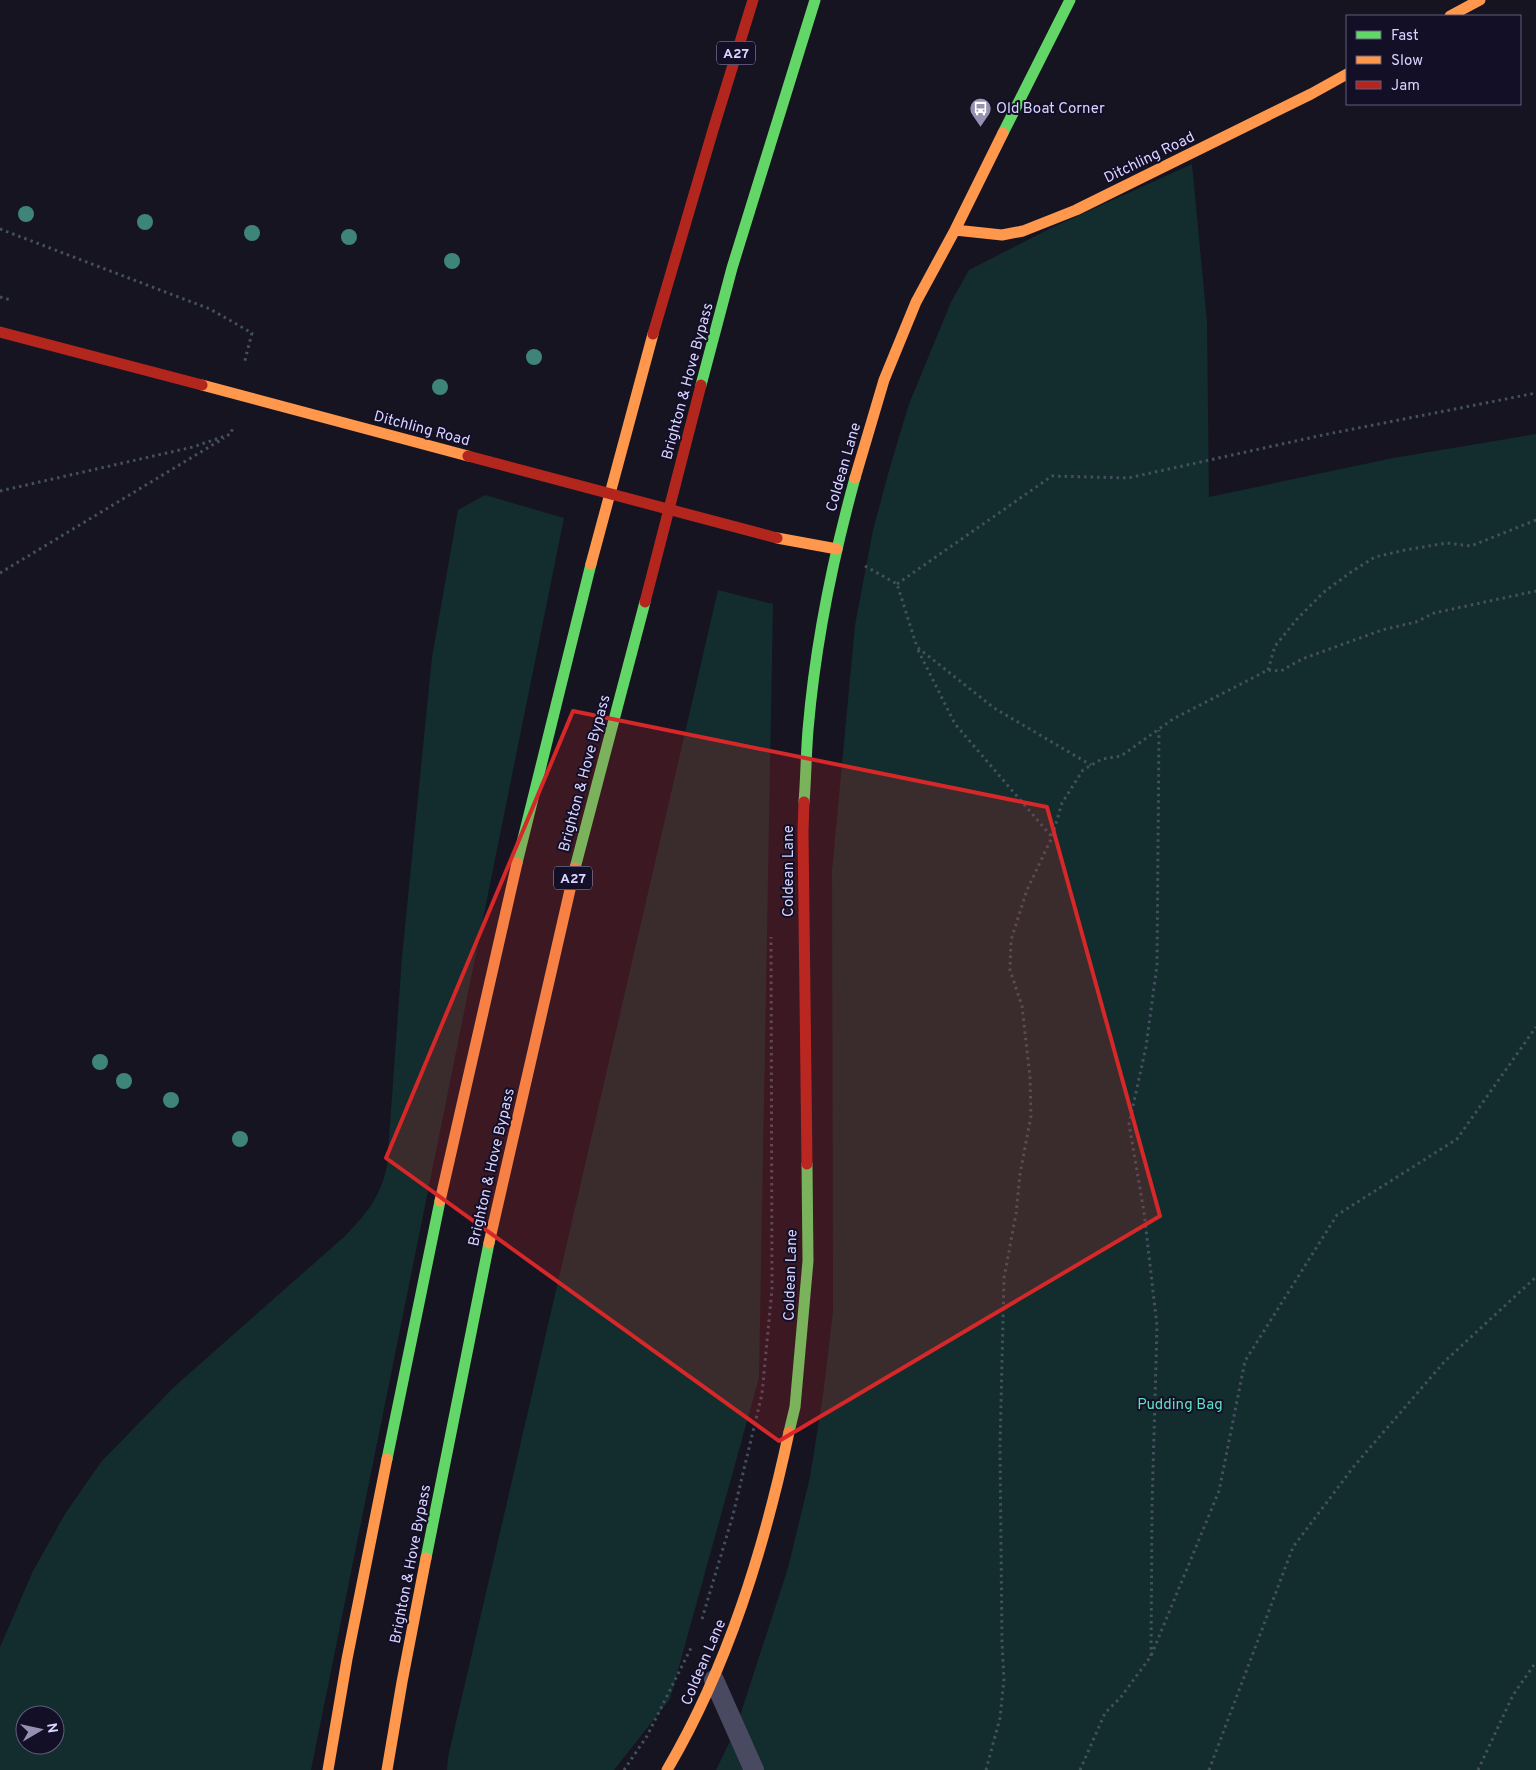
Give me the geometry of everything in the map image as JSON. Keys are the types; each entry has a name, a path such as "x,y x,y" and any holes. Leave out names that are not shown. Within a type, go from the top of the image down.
{"main road":[{"name":"A27","path":"328,1770 343,1677 431,1238 498,942 581,601 678,248 753,0"},
{"name":"Brighton & Hove Bypass","path":"387,1770 404,1672 487,1251 579,852 732,268 815,0"},
{"name":"Coldean Lane","path":"667,1770 683,1743 714,1680 738,1618 778,1484 795,1407 808,1261 802,832 808,729 820,637 837,549 863,449 884,380 916,302 955,230 1070,0"},
{"path":"1452,15 1480,0"},
{"path":"720,106 730,38"},
{"name":"Ditchling Road","path":"955,230 1002,235 1022,231 1076,210 1311,94 1346,75"},
{"name":"Ditchling Road","path":"0,332 777,538 811,542 837,549"}],"lane":[{"path":"714,1680 754,1770"}],"path":[{"path":"0,229 210,310 252,333 244,365"},
{"path":"897,584 1052,476 1128,478 1323,435 1536,393"},
{"path":"0,573 231,434 242,396"},
{"path":"0,491 193,447 231,434"},
{"path":"1268,670 1274,646 1298,618 1324,592 1375,557 1405,550 1447,544 1471,546 1536,520"},
{"path":"837,549 897,584 917,647 955,724 1052,837"},
{"path":"986,1770 1000,1718 1004,1679 1000,1447 1004,1278 1031,1116 1030,1077 1022,1006 1010,970 1010,940 1027,890 1052,837 1062,803 1083,770 1102,759 1121,756 1173,719 1268,670 1281,671 1302,659 1382,630 1416,622 1434,613 1536,591"},
{"path":"917,647 994,708 1092,765"},
{"path":"1151,1656 1152,1507 1157,1326 1144,1212 1129,1124 1146,1047 1157,966 1158,730"},
{"path":"699,1627 733,1515 762,1394 772,1289 771,937"},
{"path":"1080,1770 1105,1713 1122,1697 1151,1656 1219,1491 1245,1361 1337,1215 1457,1139 1536,1027"},
{"path":"1209,1770 1293,1547 1355,1465 1446,1361 1536,1277"},
{"path":"624,1770 647,1736 692,1644"},
{"path":"1478,1770 1513,1695 1536,1662"}],"highlighted area":[{"path":"573,711 1047,807 1160,1216 779,1441 386,1158"}],"green space":[{"name":"Pudding Bag","path":"1192,164 1207,322 1209,497 1393,458 1536,434 1536,1770 716,1770 735,1731 788,1568 810,1477 823,1395 833,1311 832,871 855,625 873,530 890,467 909,404 951,302 969,270 1051,228"},
{"path":"485,495 564,518 311,1770 0,1770 0,1647 33,1571 65,1514 101,1462 174,1387 345,1236 372,1204 381,1187 387,1166 402,957 432,657 458,510"},
{"path":"718,590 773,604 759,1378 670,1699 614,1770 447,1770 448,1757"}],"traffic: fast":[{"path":"701,385 732,268 815,0"},
{"path":"1003,133 1070,0"},
{"path":"804,802 808,730 820,635 839,539 855,478"},
{"path":"517,863 591,564"},
{"path":"575,868 645,602"},
{"path":"789,1432 795,1407 808,1261 807,1164"},
{"path":"387,1459 440,1201"},
{"path":"426,1558 489,1243"}],"traffic: slow":[{"path":"1452,15 1480,0"},
{"path":"955,230 1002,235 1023,231 1076,210 1311,94 1346,75"},
{"path":"855,478 884,380 916,302 955,230 1003,133"},
{"path":"591,564 653,334"},
{"path":"202,385 468,456"},
{"path":"777,538 837,549"},
{"path":"440,1201 517,863"},
{"path":"489,1243 575,868"},
{"path":"667,1770 689,1730 726,1648 768,1520 789,1432"},
{"path":"328,1770 347,1659 387,1459"},
{"path":"387,1770 426,1558"}],"traffic: jam":[{"path":"653,334 753,0"},
{"path":"0,332 202,385"},
{"path":"645,602 701,385"},
{"path":"468,456 777,538"},
{"path":"804,802 807,1164"}],"place":[{"name":"Old Boat Corner","path":"980,127"}]}
